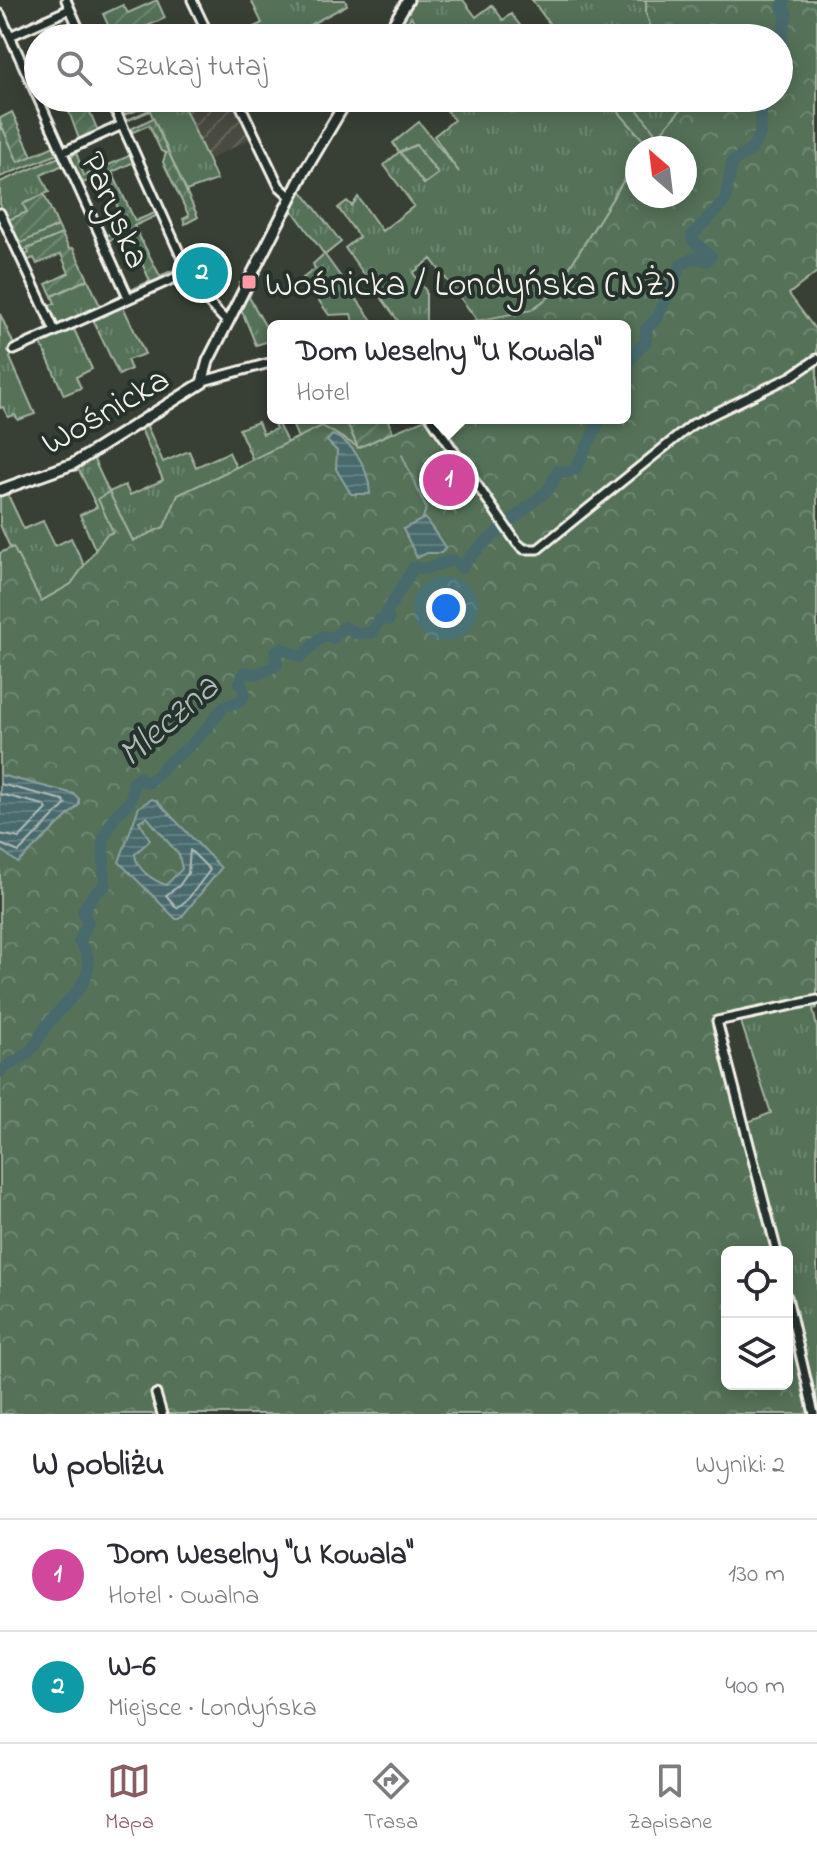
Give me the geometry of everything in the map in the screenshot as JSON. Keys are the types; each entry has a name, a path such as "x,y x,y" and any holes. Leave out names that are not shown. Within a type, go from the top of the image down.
{"street":[{"path":"66,0 77,24"},
{"path":"192,0 203,24"},
{"path":"393,24 408,0"},
{"path":"37,24 70,9"},
{"name":"Paryska","path":"0,14 24,67"},
{"path":"10,36 24,30"},
{"name":"Paryska","path":"44,112 128,297"},
{"path":"116,112 188,272 202,296 228,323"},
{"path":"244,112 279,186 291,197"},
{"name":"Wośnicka","path":"0,490 73,464 203,381 208,361 291,197 340,112"},
{"path":"63,152 122,125"},
{"path":"0,213 54,329"},
{"path":"14,350 54,329 188,272"},
{"path":"435,424 521,547 538,549 693,424 792,376 817,359"},
{"path":"203,381 267,364"},
{"path":"775,1246 717,1021 817,1000"},
{"path":"792,1318 814,1414"},
{"path":"156,1394 162,1414"}],"shaded area":[{"path":"185,112 237,112 250,139 208,160"}],"green space":[{"path":"157,0 165,18 152,24 108,24 103,14 123,5 128,13"},
{"path":"251,0 345,0 347,5 311,24 262,23"},
{"path":"414,0 463,0 476,17 492,5 503,20 511,14 519,24 416,24 411,17 406,24 400,24"},
{"path":"532,0 696,0 748,24 550,24"},
{"path":"646,0 817,0 817,272 789,294 817,332 817,996 717,1018 778,1246 721,1246 721,1390 793,1390 793,1310 817,1414 0,1414 0,553 13,547 41,601 71,584 106,535 113,532 98,499 109,492 133,541 164,527 178,495 322,426 358,447 414,424 631,424 631,320 481,320 531,310 553,294 625,178 625,208 697,208 697,136 658,136 679,112 793,112 793,24 650,24"},
{"path":"12,112 32,156 18,162 0,122 0,118"},
{"path":"69,112 90,112 98,131 79,139"},
{"path":"150,112 186,112 217,180 186,191"},
{"path":"448,112 751,112 697,203 697,136 625,136 625,208 694,208 629,320 589,320 536,311 553,294 532,310 477,320 431,259 413,273 426,291 426,320 398,320 345,248 359,237 338,208 347,201 352,206 358,197 382,231 414,206 384,165 399,152 393,143 419,122 459,172 434,136 454,120","holes":["416,145 438,173 424,184 400,152"]},
{"path":"619,112 639,112 658,136 640,136"},
{"path":"153,118 198,217 185,224 183,219 189,216 163,162 166,153 161,151 149,125 133,132 131,129"},
{"path":"0,122 18,162 54,146 58,154 0,177"},
{"path":"416,145 438,174 424,184 400,152"},
{"path":"76,152 84,176 131,155 134,162 112,172 135,221 157,212 158,215 134,226 160,276 180,267 180,272 131,290 150,281 128,232 108,241 105,236 126,226 104,176 82,183 71,158"},
{"path":"59,157 63,165 41,175 49,192 24,203 27,212 19,243 58,226 62,234 20,252 0,204 0,182"},
{"path":"301,190 341,242 325,255 372,320 352,320 351,314 329,315 303,278 315,269 313,264 324,254 293,211 286,220"},
{"path":"44,194 58,226 19,244 8,220 27,212 23,204"},
{"path":"62,234 69,249 73,248 88,279 52,296 46,284 69,273 61,254 37,264 34,258 26,261 24,256 29,253 27,249"},
{"path":"265,262 249,297 267,329 267,342 256,345 242,311 238,315"},
{"path":"88,279 100,306 120,297 121,289 123,297 56,326 45,308 55,303 52,296"},
{"path":"121,302 145,354 127,360 131,369 119,375 92,318"},
{"path":"0,314 15,347 10,358 35,414 18,420 15,415 8,417 3,407 0,408"},
{"path":"73,327 92,369 76,377 81,388 64,395 40,341"},
{"path":"258,422 263,434 276,429 274,424 278,424 289,446 299,440 292,424 348,424 412,564 0,849 15,558 0,525 0,496 11,493 8,495 24,529 43,521 55,546 71,538 85,567 100,560 80,515 97,507 79,470 73,471 100,454 94,460 109,492 125,485 130,495 163,480 141,429 147,426 163,462 189,451 196,467 229,452 256,510 271,501 239,429"},
{"path":"348,424 390,424 393,432 358,448"},
{"path":"817,1002 817,1008 813,1009 817,1028 817,1414 793,1310 793,1246 779,1246 748,1122 771,1113 740,1019"}],"water":[{"path":"332,435 347,444 359,458 367,475 370,494 351,494 336,469 337,451 327,441"},
{"path":"425,518 445,547 441,553 427,553 417,558 403,529"},
{"path":"0,775 74,794 79,799 79,805 18,863 0,849"},
{"path":"152,799 157,801 221,868 180,919 176,919 119,862 139,807","holes":["147,817 179,855 182,869 166,885 146,873 138,864 135,854 150,840 139,821"]}],"waterway":[{"name":"Mleczna","path":"785,0 782,7 787,13 785,24"},
{"name":"Mleczna","path":"631,358 646,341 646,329 658,317 681,265 694,258 707,261 711,256 692,240 692,235 725,201 732,162 751,150 760,134 761,112"},
{"name":"Mleczna","path":"0,1072 32,1049 86,976 89,965 87,954 79,942 88,923 83,911 94,894 105,886 103,841 114,817 131,800 134,781 139,777 147,783 151,781 199,736 224,706 240,702 245,693 240,682 244,672 258,674 277,665 275,652 281,648 301,657 323,636 333,638 345,627 355,633 372,633 379,620 389,620 386,613 414,567 424,569 453,560 462,568 482,545 549,489 558,471 567,473 576,468 598,424"},
{"path":"402,455 426,508 423,518"}],"place":[{"name":"W-6","path":"202,273"},
{"name":"Wośnicka / Londyńska (NŻ)","path":"249,282"},
{"name":"Dom Weselny \"U Kowala\"","path":"449,480"}]}
